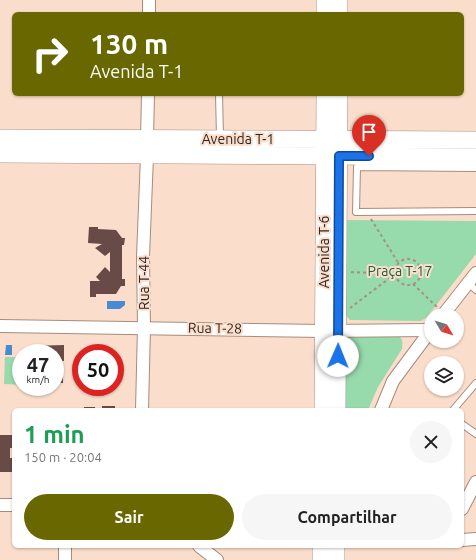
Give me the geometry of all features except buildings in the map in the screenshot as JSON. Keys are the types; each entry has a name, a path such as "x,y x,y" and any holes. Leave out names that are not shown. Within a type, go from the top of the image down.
{"street":[{"path":"149,0 149,12"},
{"path":"325,0 325,12"},
{"path":"339,0 339,12"},
{"name":"Rua T-44","path":"142,408 144,327 143,257 148,96"},
{"name":"Avenida T-6","path":"323,408 338,272 331,148 325,96"},
{"name":"Avenida T-6","path":"337,408 333,326 331,148 339,96"},
{"name":"Avenida T-1","path":"0,138 147,148 220,139 331,148 476,156"},
{"name":"Avenida T-1","path":"0,154 147,148 331,148 476,140"},
{"path":"449,308 472,287 476,273"},
{"name":"Rua T-28","path":"0,326 333,326 424,330"},
{"path":"382,408 393,382 424,340"},
{"path":"464,505 476,482"},
{"path":"0,505 12,505"},
{"path":"464,540 476,539"},
{"path":"65,548 65,560"},
{"path":"202,548 217,560"},
{"path":"321,548 321,560"},
{"path":"336,548 336,560"}],"lane":[{"path":"219,96 220,139"},
{"path":"476,168 357,167 356,212 476,211"},
{"path":"456,408 476,383"},
{"path":"464,425 476,434"}],"path":[{"path":"366,211 399,264"},
{"path":"404,260 413,260 421,270 419,278 410,285 399,281 396,274 396,269 404,260"},
{"path":"338,272 396,274"},
{"path":"333,326 396,274"},
{"path":"413,284 437,308"}],"green space":[{"name":"Praça T-17","path":"346,220 476,221 476,254 434,308 424,308 424,319 421,321 350,320 343,312"},
{"path":"346,334 396,334 400,337 402,340 402,349 378,387 369,408 341,408"},
{"path":"5,357 12,357 12,384 4,384"}],"water":[{"path":"107,301 125,301 125,305 120,309 107,309"},
{"path":"6,345 12,345 12,355 5,355"}],"route":[{"path":"338,356 339,156 369,156"}]}
